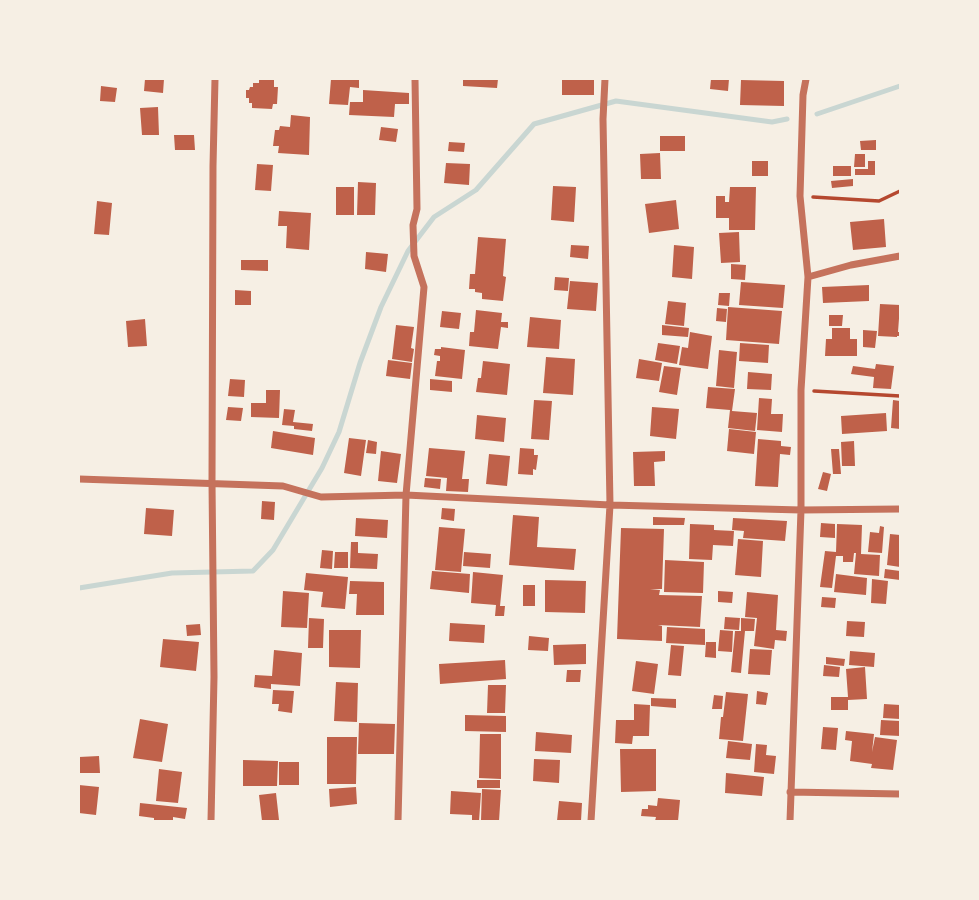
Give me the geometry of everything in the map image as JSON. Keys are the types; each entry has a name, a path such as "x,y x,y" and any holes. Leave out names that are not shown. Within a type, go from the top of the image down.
{"street":[{"path":"211,821 214,677 212,482 215,79"},
{"path":"398,821 406,495 424,287 414,256 415,79"},
{"path":"592,821 610,505 603,119 605,79"},
{"path":"790,821 801,510 801,390 808,277 800,196 803,95 806,79"},
{"path":"808,277 851,265 900,256"},
{"path":"79,479 283,486 321,497 406,495 610,505 801,510 900,509"},
{"path":"790,792 900,794"}],"path":[{"path":"800,196 879,201 900,191"},
{"path":"801,390 900,397"}],"building":[{"path":"145,79 164,79 163,93 144,91"},
{"path":"259,79 274,79 274,87 278,87 277,104 273,104 272,109 252,108 249,98 246,98 246,90 253,87 253,83 259,83"},
{"path":"331,79 359,79 359,88 350,87 348,105 329,104"},
{"path":"463,79 498,79 497,88 463,86"},
{"path":"562,79 594,79 594,95 562,95"},
{"path":"711,79 729,79 728,91 710,89"},
{"path":"741,80 784,81 784,106 740,105"},
{"path":"101,86 117,88 115,102 100,101"},
{"path":"363,90 409,93 409,104 395,104 394,117 349,115 350,102 363,102"},
{"path":"158,107 159,135 142,135 140,108"},
{"path":"291,115 310,117 309,155 278,153 279,146 273,146 275,130 279,130 280,126 290,127"},
{"path":"381,127 398,129 396,142 379,140"},
{"path":"174,135 194,135 195,150 175,150"},
{"path":"660,136 685,136 685,151 660,151"},
{"path":"876,140 876,150 861,150 860,141"},
{"path":"449,142 465,143 464,152 448,151"},
{"path":"660,153 661,179 641,179 640,154"},
{"path":"855,154 865,154 865,167 854,167"},
{"path":"752,161 768,161 768,176 752,176"},
{"path":"868,161 875,161 875,175 855,175 855,169 868,169"},
{"path":"446,163 470,164 469,185 444,183"},
{"path":"257,164 273,165 271,191 255,190"},
{"path":"833,166 851,166 851,176 833,176"},
{"path":"853,179 853,186 832,188 831,181"},
{"path":"358,182 376,183 375,215 357,215"},
{"path":"553,186 576,187 574,222 551,220"},
{"path":"336,187 354,187 354,215 336,215"},
{"path":"730,187 756,187 755,230 729,230 729,218 716,218 716,196 725,196 725,202 729,202"},
{"path":"676,200 679,229 649,233 645,204"},
{"path":"97,201 112,203 109,235 94,234"},
{"path":"279,211 311,213 309,250 286,248 287,226 278,226"},
{"path":"884,219 886,247 853,250 850,222"},
{"path":"739,232 740,262 721,263 719,233"},
{"path":"478,237 506,239 503,301 482,299 482,293 469,289 470,274 475,274"},
{"path":"571,245 589,246 588,259 570,257"},
{"path":"674,245 694,247 692,279 672,277"},
{"path":"366,252 388,254 386,272 365,269"},
{"path":"241,260 268,260 268,271 241,270"},
{"path":"731,264 746,265 745,280 731,279"},
{"path":"555,277 569,278 568,291 554,290"},
{"path":"570,281 598,283 596,311 567,309"},
{"path":"741,282 785,285 783,308 739,305"},
{"path":"869,285 869,301 823,303 822,287"},
{"path":"235,290 251,291 251,305 235,305"},
{"path":"719,293 730,293 729,306 718,305"},
{"path":"668,301 686,303 684,326 665,324"},
{"path":"880,304 900,305 900,336 878,336"},
{"path":"728,307 782,311 779,344 726,340"},
{"path":"717,308 727,309 726,322 716,321"},
{"path":"476,310 502,313 501,322 508,322 508,328 501,327 498,349 469,346 470,332 474,332"},
{"path":"442,311 461,313 459,329 440,327"},
{"path":"829,315 843,315 842,326 829,326"},
{"path":"530,317 561,320 559,349 527,347"},
{"path":"145,319 147,346 128,347 126,321"},
{"path":"396,325 414,327 412,362 392,359"},
{"path":"662,325 689,328 688,337 662,335"},
{"path":"832,328 850,328 850,339 857,339 857,356 825,356 826,339 832,339"},
{"path":"863,330 877,331 875,348 863,347"},
{"path":"690,332 712,336 708,369 679,365 682,347 688,348"},
{"path":"658,343 680,346 677,364 655,360"},
{"path":"740,343 769,345 768,363 739,361"},
{"path":"441,347 465,350 462,379 435,376 440,356 434,355 435,349"},
{"path":"719,350 737,352 734,388 716,386"},
{"path":"546,357 575,359 573,395 543,393"},
{"path":"639,359 662,363 659,381 636,378"},
{"path":"388,360 412,363 410,379 386,376"},
{"path":"483,361 510,364 507,395 476,392"},
{"path":"876,364 894,366 891,389 873,388 874,377 851,374 853,366 875,369"},
{"path":"664,366 681,368 677,395 659,392"},
{"path":"748,372 772,374 771,390 747,389"},
{"path":"230,379 245,380 244,397 228,396"},
{"path":"430,379 452,381 452,392 430,390"},
{"path":"708,387 735,389 732,411 757,413 755,431 728,428 730,410 706,408"},
{"path":"266,390 280,390 279,418 251,417 251,403 266,403"},
{"path":"759,398 772,399 771,414 783,414 782,432 757,430"},
{"path":"534,400 552,401 549,440 531,439"},
{"path":"893,400 900,401 900,429 891,428"},
{"path":"228,407 243,408 241,421 226,420"},
{"path":"652,407 679,409 676,439 650,436"},
{"path":"284,409 295,410 293,422 313,424 312,431 282,425"},
{"path":"886,413 887,431 842,434 841,416"},
{"path":"477,415 506,418 504,442 475,439"},
{"path":"729,429 756,432 754,454 727,451"},
{"path":"273,431 315,438 313,455 271,448"},
{"path":"349,438 366,440 361,476 344,473"},
{"path":"758,439 781,441 781,446 791,447 790,455 780,454 778,487 755,486"},
{"path":"368,440 377,442 376,454 366,453"},
{"path":"854,441 855,466 842,466 841,442"},
{"path":"429,448 465,451 462,479 469,479 468,492 446,491 447,478 426,476"},
{"path":"520,448 534,449 534,455 538,455 533,475 518,474"},
{"path":"831,449 839,449 841,474 833,474"},
{"path":"381,451 401,454 397,483 378,481"},
{"path":"665,451 665,461 654,462 655,486 634,486 633,452"},
{"path":"489,454 510,456 507,486 486,484"},
{"path":"823,472 831,474 827,491 818,489"},
{"path":"425,478 441,479 440,489 424,487"},
{"path":"262,501 275,502 274,520 261,519"},
{"path":"146,508 174,510 172,536 144,534"},
{"path":"442,508 455,509 454,521 441,519"},
{"path":"513,515 539,517 537,547 576,549 574,570 509,565"},
{"path":"653,517 685,518 684,525 653,525"},
{"path":"356,518 388,520 387,538 355,536"},
{"path":"733,518 787,521 785,541 743,538 744,531 732,530"},
{"path":"821,523 835,524 835,538 820,537"},
{"path":"690,524 714,525 714,530 734,531 733,546 713,545 712,560 689,559"},
{"path":"837,524 862,525 861,554 880,555 879,576 854,574 856,553 853,562 843,562 843,556 836,556 832,588 820,587 825,551 836,552"},
{"path":"880,526 884,527 882,553 868,552 870,532 879,533"},
{"path":"439,527 465,529 461,572 435,570"},
{"path":"621,528 664,529 662,589 650,589 660,590 659,595 702,596 700,627 658,625 662,626 662,641 617,639"},
{"path":"890,534 900,535 900,567 887,565"},
{"path":"738,539 763,541 761,577 735,575"},
{"path":"351,542 358,542 358,553 378,554 377,569 350,568"},
{"path":"322,550 333,551 332,569 320,568"},
{"path":"335,552 348,552 348,568 334,568"},
{"path":"464,552 491,554 490,568 463,566"},
{"path":"665,560 704,562 703,593 664,592"},
{"path":"885,569 900,571 900,580 884,578"},
{"path":"432,571 470,574 469,593 430,589"},
{"path":"473,572 503,575 500,606 505,606 504,616 495,616 496,605 471,603"},
{"path":"306,573 348,577 345,609 321,607 323,592 304,590"},
{"path":"836,574 867,578 866,595 834,592"},
{"path":"872,579 888,581 886,604 871,603"},
{"path":"545,580 586,581 585,613 545,612"},
{"path":"350,581 384,582 384,615 356,615 357,594 349,594"},
{"path":"523,585 535,585 535,606 523,606"},
{"path":"283,591 309,593 307,628 281,627"},
{"path":"718,591 733,592 732,603 718,602"},
{"path":"747,592 778,595 776,630 787,631 786,641 775,640 774,649 754,646 757,618 745,617"},
{"path":"822,597 836,598 835,608 821,607"},
{"path":"725,617 740,618 739,630 724,629"},
{"path":"309,618 324,619 323,648 308,648"},
{"path":"741,618 755,619 754,631 745,631 741,673 731,672 735,631 741,631"},
{"path":"847,621 865,622 864,637 846,636"},
{"path":"450,623 485,625 484,643 449,641"},
{"path":"200,624 201,635 187,636 186,625"},
{"path":"667,627 705,629 705,645 666,643"},
{"path":"329,630 361,630 360,668 329,667"},
{"path":"720,630 733,631 732,652 718,651"},
{"path":"529,636 549,638 548,651 528,650"},
{"path":"163,639 199,642 196,671 160,667"},
{"path":"706,642 716,642 716,658 705,657"},
{"path":"586,644 586,664 554,665 553,645"},
{"path":"671,645 684,646 681,676 668,675"},
{"path":"750,649 772,650 770,675 748,674"},
{"path":"274,650 302,653 300,686 271,684 271,689 254,687 255,675 272,676"},
{"path":"850,651 875,653 874,667 849,665"},
{"path":"826,657 845,659 844,666 826,664"},
{"path":"505,660 506,679 440,684 439,664"},
{"path":"636,661 658,664 654,694 632,691"},
{"path":"824,665 840,667 839,677 823,676"},
{"path":"865,667 867,699 848,700 848,710 831,710 831,697 848,697 846,669"},
{"path":"567,670 581,670 580,682 566,682"},
{"path":"336,682 358,683 357,722 334,721"},
{"path":"488,685 506,685 505,713 487,713"},
{"path":"273,690 294,691 292,713 278,711 279,704 272,704"},
{"path":"757,691 768,693 766,705 756,704"},
{"path":"726,692 748,694 743,741 719,739"},
{"path":"714,695 723,696 722,709 712,709"},
{"path":"651,698 676,699 676,708 651,706"},
{"path":"634,704 650,705 649,736 633,736 632,744 615,743 616,720 634,720"},
{"path":"884,704 900,705 900,719 883,718"},
{"path":"465,715 506,716 506,732 465,731"},
{"path":"140,719 168,724 162,762 133,758"},
{"path":"881,720 900,721 900,736 880,735"},
{"path":"359,723 395,724 394,754 358,754"},
{"path":"823,727 838,728 836,750 821,749"},
{"path":"846,731 874,734 872,752 875,737 897,740 893,770 871,768 872,764 850,761 852,741 845,740"},
{"path":"536,732 572,735 571,753 535,751"},
{"path":"480,734 501,734 501,779 479,778"},
{"path":"327,737 357,737 356,784 327,784"},
{"path":"728,741 752,744 750,760 726,758"},
{"path":"756,744 767,745 766,755 776,756 774,774 754,772"},
{"path":"620,749 656,749 656,791 621,792"},
{"path":"99,756 100,773 79,773 79,757"},
{"path":"534,759 560,760 559,783 533,781"},
{"path":"243,760 278,761 277,786 243,786"},
{"path":"279,762 299,762 299,785 279,785"},
{"path":"159,769 182,772 178,803 156,801"},
{"path":"726,773 764,777 762,796 725,793"},
{"path":"477,780 500,780 500,788 477,788"},
{"path":"79,785 99,787 96,815 79,813"},
{"path":"356,787 357,804 330,807 329,789"},
{"path":"482,789 501,790 499,821 481,821"},
{"path":"451,791 481,793 479,821 472,821 472,815 450,814"},
{"path":"276,793 279,820 262,821 259,795"},
{"path":"658,798 680,800 678,821 655,821 656,817 641,816 642,809 648,809 648,805 657,806"},
{"path":"559,801 582,803 581,821 557,821"},
{"path":"140,803 187,808 185,819 173,817 173,821 154,821 154,818 139,816"}],"waterway":[{"path":"817,114 900,86"},
{"path":"79,588 172,573 253,571 273,550 322,468 339,432 381,307 408,251 434,217 476,190 534,124 616,101 772,122 787,119"}]}
